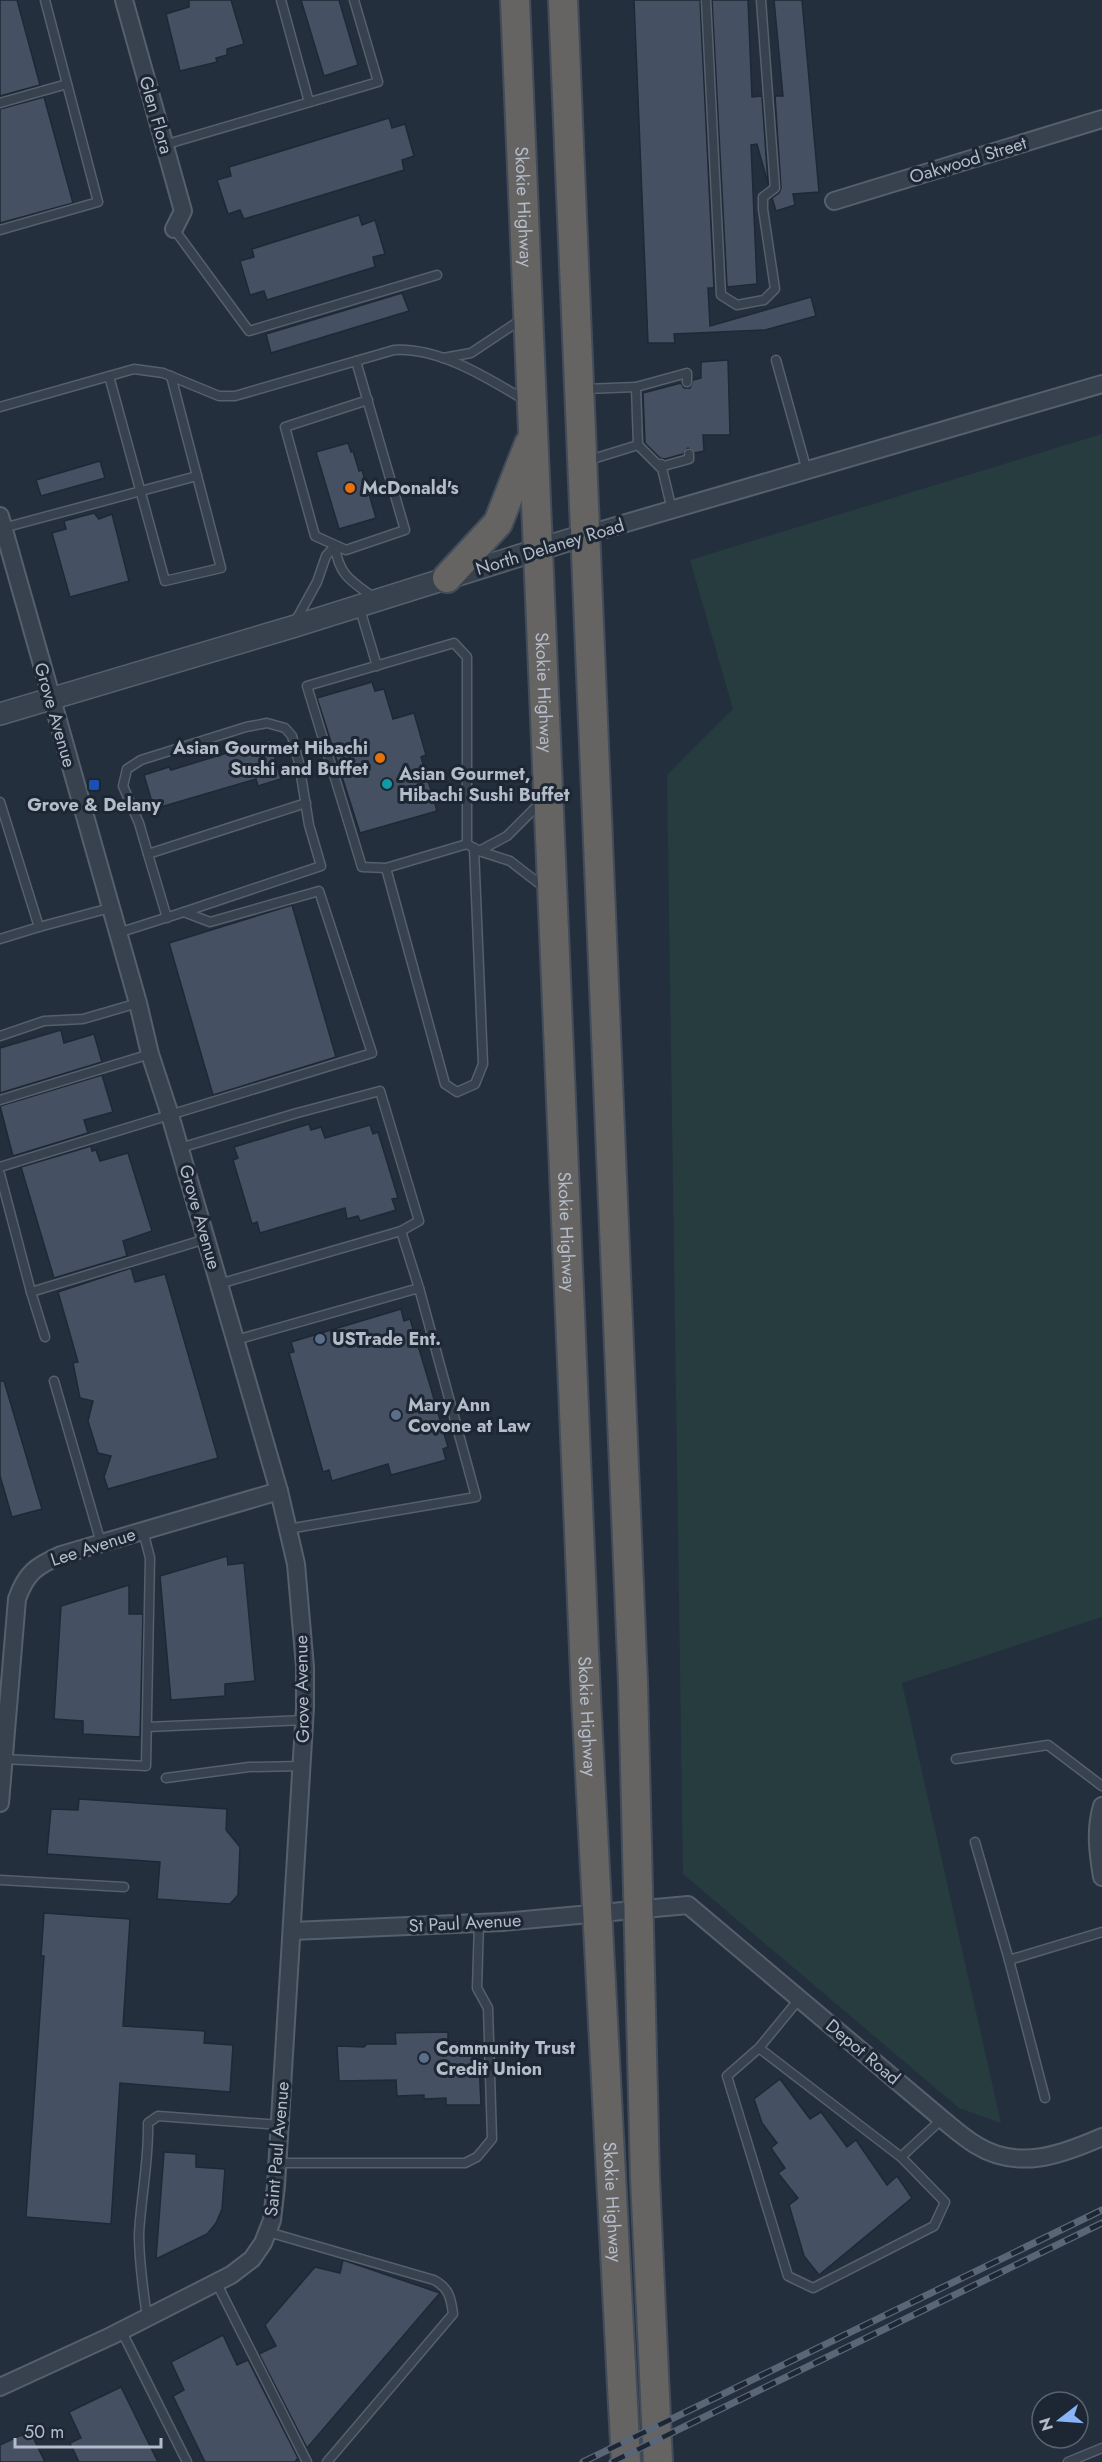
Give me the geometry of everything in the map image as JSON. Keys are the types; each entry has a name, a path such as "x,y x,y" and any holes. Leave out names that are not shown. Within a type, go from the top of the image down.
{"highway":[{"name":"Skokie Highway","path":"515,0 586,1697 626,2462"},
{"name":"Skokie Highway","path":"563,0 632,1671 645,2178 658,2462"},
{"path":"447,578 498,523 533,418"}],"street":[{"name":"Glen Flora","path":"123,0 183,211 174,229"},
{"name":"Oakwood Street","path":"834,201 1102,119"},
{"name":"North Delaney Road","path":"0,714 292,627 585,535 1102,384"},
{"name":"Grove Avenue","path":"2,522 50,699 138,1003 150,1054 170,1114 236,1340 288,1529 297,1575 305,1667 305,1720 292,1931"},
{"name":"Lee Avenue","path":"0,1803 2,1733 17,1599 30,1572 45,1562 101,1543 279,1491"},
{"path":"1102,1806 1098,1835 1102,1877"},
{"name":"Depot Road","path":"638,1910 688,1905 976,2145 999,2155 1020,2159 1066,2153 1102,2138"},
{"name":"St Paul Avenue","path":"292,1931 479,1923 638,1910"},
{"name":"Saint Paul Avenue","path":"0,2387 231,2275 252,2259 263,2243 273,2220 292,1931"}],"lane":[{"path":"0,230 98,202 45,0"},
{"path":"281,0 309,102"},
{"path":"164,145 378,82 354,0"},
{"path":"706,0 721,295 737,305 764,300 775,289 763,209 763,197 775,188 761,0"},
{"path":"0,104 67,84"},
{"path":"174,229 249,331 437,275"},
{"path":"440,359 471,353 528,315"},
{"path":"0,407 134,369 163,373 219,396 235,396 394,350 411,349 472,369 533,418"},
{"path":"776,360 807,471"},
{"path":"356,361 368,400 405,530 346,550 315,536 285,427 368,400"},
{"path":"579,389 658,385 687,373 687,382"},
{"path":"109,376 165,581 221,568 171,376"},
{"path":"636,387 638,446"},
{"path":"582,462 638,446"},
{"path":"638,446 661,464 672,510"},
{"path":"661,464 689,459 689,454"},
{"path":"2,522 197,476"},
{"path":"335,546 337,563 342,573 368,603 377,666"},
{"path":"292,627 317,582 326,556 335,546"},
{"path":"386,868 445,1084 457,1092 475,1084 483,1065 473,848 467,657 454,643 307,686 362,867 386,868 473,848 507,837 548,795"},
{"path":"118,933 167,918 321,866 309,825 292,736 279,725 267,723 246,727 141,760 127,769 123,786 139,823 167,918"},
{"path":"0,802 39,927"},
{"path":"148,854 306,803"},
{"path":"473,848 510,861 552,894"},
{"path":"0,1167 372,1053 319,891 210,922 184,912"},
{"path":"0,939 110,908"},
{"path":"0,1036 44,1022 83,1019 138,1003"},
{"path":"0,1100 150,1054"},
{"path":"180,1148 380,1091 419,1221 401,1231 219,1284"},
{"path":"0,1174 45,1337"},
{"path":"288,1529 476,1497 419,1288 401,1231"},
{"path":"31,1292 206,1239"},
{"path":"236,1340 419,1288"},
{"path":"54,1381 101,1543"},
{"path":"3,1759 146,1766 150,1558 143,1531"},
{"path":"147,1728 305,1720"},
{"path":"956,1759 1048,1744 1102,1786"},
{"path":"166,1778 249,1767 302,1766"},
{"path":"975,1842 1045,2098"},
{"path":"0,1880 124,1887"},
{"path":"277,2163 465,2163 477,2157 492,2139 488,2008 477,1988 479,1923"},
{"path":"1009,1960 1102,1932"},
{"path":"759,2048 901,2157 945,2202 934,2226 813,2288 789,2276 727,2076 759,2048 800,1998"},
{"path":"147,2317 140,2267 139,2233 148,2148 148,2123 158,2116 280,2125"},
{"path":"901,2157 942,2119"},
{"path":"267,2232 434,2280 443,2285 451,2297 453,2314 327,2462"},
{"path":"216,2282 307,2462"},
{"path":"121,2330 187,2462"},
{"path":"1068,2462 1102,2448"}],"green space":[{"path":"1102,434 1102,1617 902,1683 1001,2123 959,2108 683,1874 667,775 733,709 690,560"}],"building":[{"path":"0,0 17,0 40,85 0,96"},
{"path":"189,0 231,0 244,44 227,49 227,55 216,58 217,62 180,71 166,14 189,7"},
{"path":"301,0 339,0 358,65 324,76"},
{"path":"634,0 700,0 714,288 708,288 710,326 811,297 816,316 765,330 674,334 675,343 648,343"},
{"path":"712,0 748,0 752,97 762,96 768,184 757,144 751,145 757,284 727,287"},
{"path":"774,0 802,0 819,192 793,194 795,205 776,211 772,198 779,193 781,188 775,96 783,96"},
{"path":"44,97 73,203 0,223 0,109"},
{"path":"389,118 392,128 405,124 414,156 402,160 404,170 244,219 240,210 228,214 217,180 231,176 229,167"},
{"path":"359,215 362,225 375,220 385,254 373,257 375,267 267,300 264,291 250,295 240,261 254,257 252,249"},
{"path":"402,293 409,311 271,353 266,334"},
{"path":"728,360 730,435 703,435 704,451 695,453 688,448 683,454 665,459 660,458 645,443 643,393 681,383 684,388 690,388 693,380 701,378 701,362"},
{"name":"McDonald's","path":"348,443 359,471 362,470 376,518 339,529 316,452"},
{"path":"100,461 105,478 41,496 36,480"},
{"path":"94,513 99,519 112,514 129,581 70,597 52,533 66,529 64,521"},
{"name":"Asian Gourmet, Hibachi Sushi Buffet","path":"372,682 375,691 384,689 393,719 414,713 426,755 421,757 437,811 360,833 317,698"},
{"path":"270,740 281,779 258,786 256,779 154,809 144,775 169,767 171,770"},
{"path":"292,905 336,1057 213,1095 169,943"},
{"path":"61,1030 64,1043 94,1034 102,1062 0,1093 0,1048"},
{"path":"102,1075 113,1112 84,1120 88,1133 13,1156 0,1106"},
{"path":"309,1124 311,1130 321,1127 325,1138 370,1125 373,1134 378,1132 398,1198 392,1199 396,1210 360,1221 358,1216 347,1219 345,1208 260,1233 257,1222 252,1224 233,1160 238,1158 234,1147"},
{"path":"91,1146 92,1151 96,1150 100,1161 128,1153 152,1231 123,1241 127,1256 54,1278 21,1167"},
{"path":"131,1268 135,1282 165,1274 218,1458 108,1489 104,1477 111,1456 98,1453 88,1421 93,1401 80,1398 73,1363 78,1362 58,1292"},
{"path":"401,1309 404,1321 410,1319 429,1382 448,1447 443,1449 446,1460 391,1475 388,1464 332,1481 329,1470 323,1472 289,1353 294,1352 291,1342"},
{"path":"0,1381 4,1381 42,1509 12,1517 0,1476"},
{"path":"227,1556 228,1565 244,1563 255,1681 225,1684 225,1696 171,1700 160,1576"},
{"path":"129,1585 129,1614 143,1614 140,1737 83,1734 83,1721 54,1719 61,1606"},
{"path":"79,1799 227,1809 226,1830 240,1847 238,1895 230,1904 157,1899 160,1862 47,1854 51,1809 78,1810"},
{"path":"44,1913 130,1919 123,2026 205,2031 204,2043 233,2045 230,2092 120,2083 111,2224 26,2217 44,1956 41,1956"},
{"path":"448,2032 448,2042 478,2041 481,2105 446,2105 446,2098 424,2099 424,2095 397,2096 396,2080 339,2081 337,2046 364,2047 367,2044 396,2044 395,2033"},
{"path":"780,2079 810,2119 821,2112 847,2147 856,2140 887,2185 897,2176 912,2198 819,2275 804,2256 789,2205 798,2198 778,2173 785,2168 771,2148 777,2143 762,2123 754,2099"},
{"path":"164,2152 196,2154 196,2167 225,2169 222,2209 216,2223 207,2234 156,2259"},
{"path":"343,2260 440,2293 307,2448 259,2354 276,2346 265,2325 315,2267 340,2273"},
{"path":"223,2335 237,2365 248,2360 298,2458 295,2462 205,2462 173,2396 184,2390 171,2362"},
{"path":"121,2387 158,2462 79,2462 70,2443 81,2438 69,2412"},
{"path":"30,2431 45,2462 0,2462 0,2445"}],"railway":[{"path":"583,2462 1102,2210"},
{"path":"612,2462 1102,2223"}],"place":[{"name":"McDonald's","path":"350,488"},
{"name":"Asian Gourmet Hibachi Sushi and Buffet","path":"380,758"},
{"name":"Asian Gourmet, Hibachi Sushi Buffet","path":"387,784"},
{"name":"Grove & Delany","path":"94,785"},
{"name":"USTrade Ent.","path":"320,1339"},
{"name":"Mary Ann Covone at Law","path":"396,1415"},
{"name":"Community Trust Credit Union","path":"424,2058"}]}
